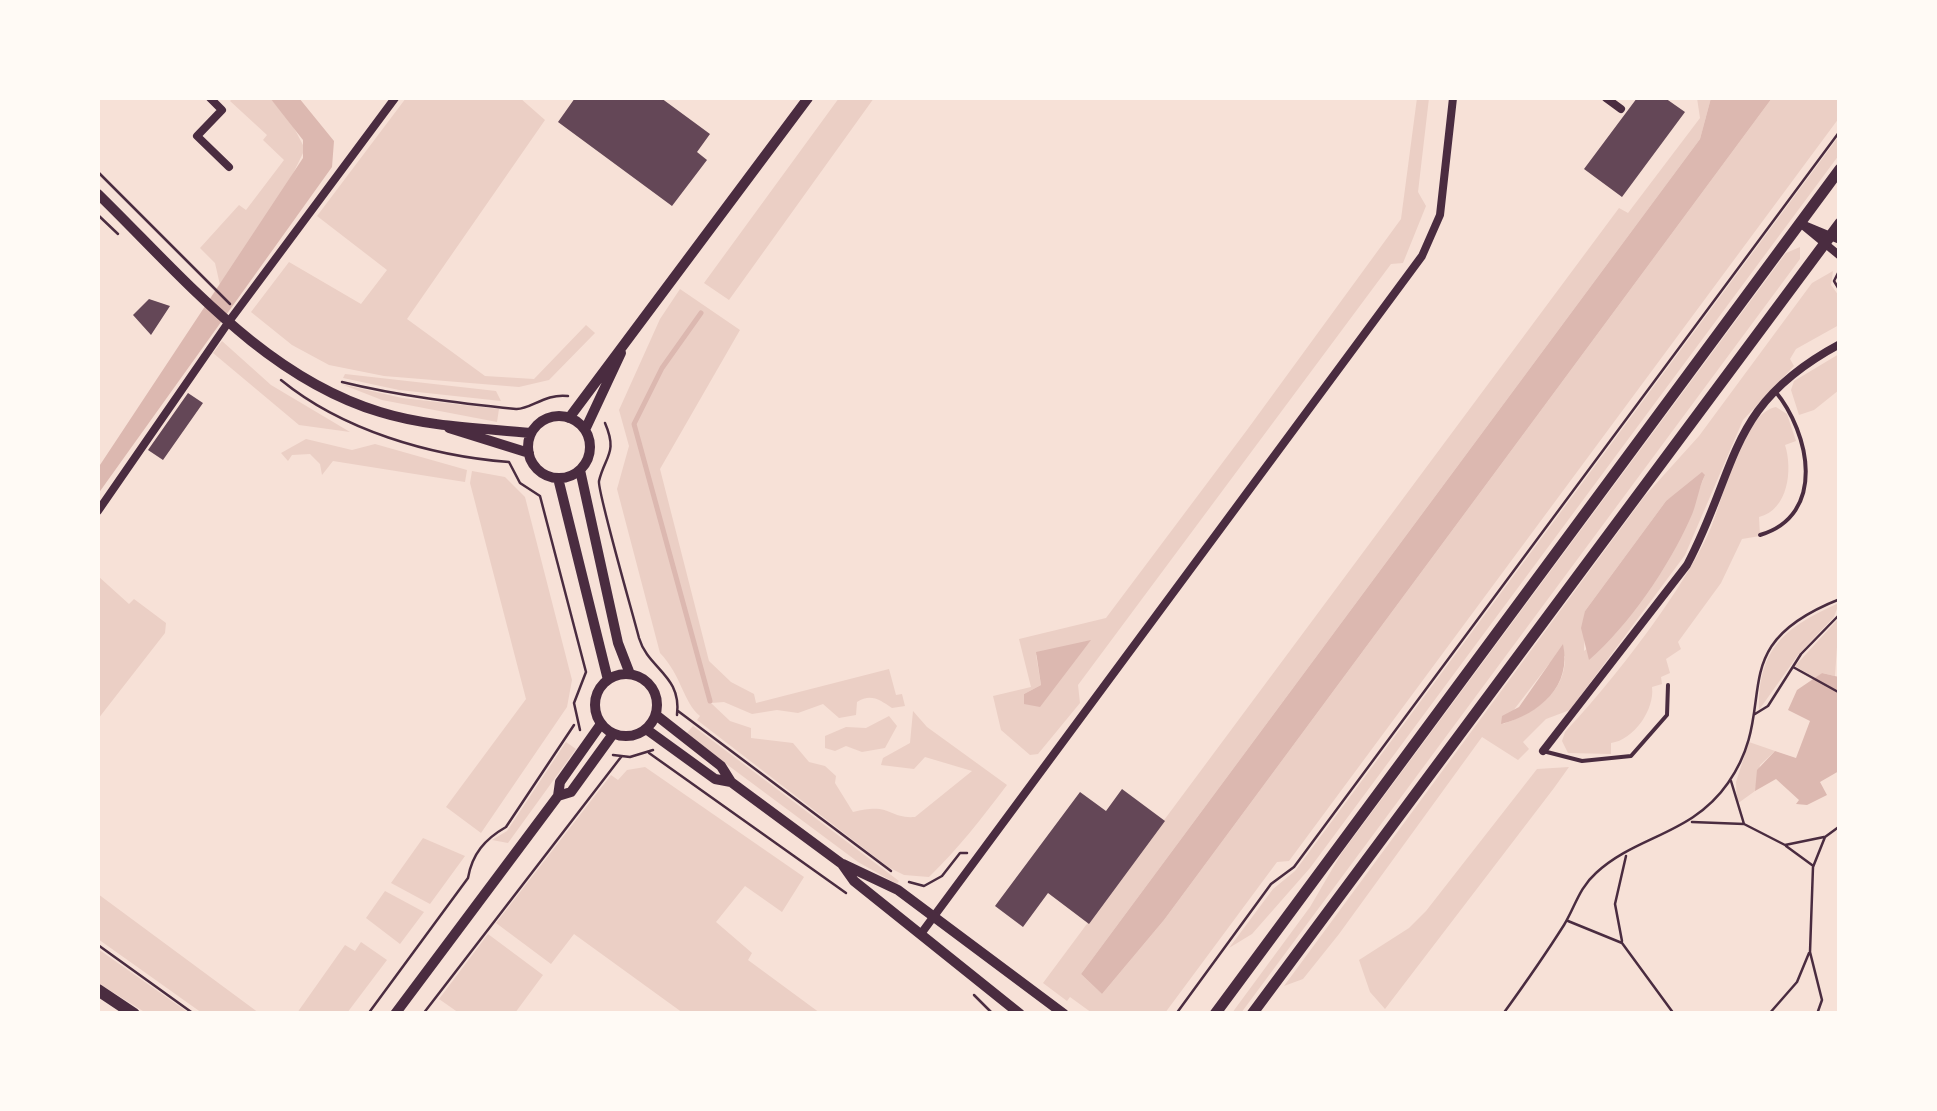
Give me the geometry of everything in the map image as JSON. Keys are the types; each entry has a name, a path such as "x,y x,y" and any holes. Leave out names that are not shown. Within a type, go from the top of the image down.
{"main road":[{"path":"1215,1014 1840,169"},
{"path":"1252,1014 1831,240 1840,222"},
{"path":"98,990 134,1014"}],"street":[{"path":"210,98 222,110 197,136 228,167"},
{"path":"98,511 230,315 395,98"},
{"path":"569,418 808,98"},
{"path":"923,931 1422,256 1440,215 1454,98"},
{"path":"1606,98 1621,109"},
{"path":"98,196 206,298 230,315 266,354 338,396 383,413 438,424 532,433"},
{"path":"1800,223 1831,240 1840,256"},
{"path":"1543,751 1687,565 1739,438 1775,391 1840,344"},
{"path":"621,352 585,430 590,451 580,470 614,624 630,674 652,688 656,715 721,766 731,782 842,864 854,880 923,931 947,958 1020,1014"},
{"path":"528,453 532,433 550,418 569,418 585,430"},
{"path":"438,424 528,453 541,473 558,478 580,470"},
{"path":"558,478 608,680"},
{"path":"630,674 608,680 596,697 601,724 613,734 630,736 646,730 656,715"},
{"path":"395,1014 558,796 560,782 601,724"},
{"path":"646,730 715,778 731,782"},
{"path":"558,796 571,792 613,734"},
{"path":"842,864 901,885 934,916 1064,1014"}],"lane":[{"path":"1760,535 1780,529 1793,516 1808,468 1794,419 1775,391"},
{"path":"1543,751 1582,761 1631,756 1667,715 1668,685"}],"path":[{"path":"1176,1014 1271,884 1294,866 1840,131"},
{"path":"98,172 214,289 230,315"},
{"path":"1840,270 1834,281 1840,291"},
{"path":"332,379 399,394 522,410"},
{"path":"368,1014 468,878 470,862 489,837 506,827 576,722 574,696 586,672 540,496 520,482 509,462"},
{"path":"598,482 644,656 670,678 678,711 672,730"},
{"path":"1503,1014 1567,921 1578,894 1591,878 1627,854 1690,822 1731,779 1752,715 1764,656 1772,641 1798,618 1840,599"},
{"path":"1752,715 1768,706 1792,667 1840,614"},
{"path":"1792,667 1840,693"},
{"path":"678,711 891,872"},
{"path":"663,742 648,752 853,898"},
{"path":"423,1014 620,757"},
{"path":"1731,779 1744,824"},
{"path":"1690,822 1744,824 1785,845 1814,867"},
{"path":"1785,845 1825,836 1840,826"},
{"path":"1816,1014 1822,1000 1810,952 1814,867 1825,836"},
{"path":"901,885 924,886 942,876 960,853 978,854"},
{"path":"1627,854 1616,904 1622,943 1674,1014"},
{"path":"1567,921 1622,943"},
{"path":"98,944 194,1014"},
{"path":"1769,1014 1797,982 1810,952"},
{"path":"970,991 993,1014"}],"shaded area":[{"path":"270,98 291,122 305,149 284,192 220,285 215,263 200,248 239,205 246,210 284,160 263,140 267,135 230,101"},
{"path":"270,98 299,98 334,141 332,167 98,494 98,468 303,158 303,140"},
{"path":"406,98 520,98 545,120 407,319 485,376 534,379 586,325 595,333 549,380 519,387 384,376 329,365 292,345 251,312 289,262 361,304 387,270 317,216"},
{"path":"839,98 874,98 729,300 704,283"},
{"path":"1417,98 1429,98 1418,192 1426,206 1403,263 1391,264 1078,685 1080,703 1038,754 1030,755 1001,730 993,696 1031,687 1019,639 1106,618 1401,219","holes":["1090,641 1025,704 1024,694 1041,685 1036,655"]},
{"path":"1697,98 1711,98 1700,139 1081,974 1102,994 1164,920 1772,98 1839,98 1839,118 1289,861 1277,862 1165,1013 1092,1013 1070,997 1067,1001 1043,983 1619,208 1628,213 1700,118"},
{"path":"1711,98 1772,98 1164,920 1102,994 1081,974 1700,139"},
{"path":"1839,136 1839,155 1310,868 1252,934 1229,948 1273,889 1295,871"},
{"path":"1800,247 1800,259 1241,1013 1232,1013 1310,907 1341,854 1786,253"},
{"path":"1833,271 1831,285 1839,296 1839,325 1796,349 1790,359 1794,366 1743,420 1685,555 1570,710 1546,719 1523,742 1529,749 1518,760 1482,737 1339,934 1303,979 1284,986 1644,497 1699,436 1812,283","holes":["1705,475 1659,573 1628,614 1584,651 1585,611 1666,501","1565,656 1560,681 1546,700 1503,724 1549,664"]},
{"path":"680,289 740,330 660,469 709,661 731,682 754,694 756,703 889,669 896,695 902,694 905,706 892,708 867,698 857,702 856,715 839,718 823,704 798,713 777,710 752,714 724,702 711,703 730,721 751,728 751,738 793,743 809,762 825,766 836,776 835,783 853,812 875,809 915,817 972,771 925,757 914,769 881,765 883,758 910,743 913,711 927,727 1007,785 929,877 904,875 888,867 697,720 700,716 660,653 617,489 629,446 619,410 660,319"},
{"path":"222,341 271,385 350,432 299,425 213,353"},
{"path":"1839,354 1839,390 1814,410 1799,415 1791,390 1794,381"},
{"path":"345,374 496,391 501,401 399,390 343,378"},
{"path":"341,384 402,398 499,409 497,422 382,400"},
{"path":"1776,407 1787,414 1796,441 1785,445 1786,488 1776,506 1759,517 1760,536 1742,539 1721,583 1678,642 1681,649 1666,659 1670,673 1661,677 1662,684 1652,687 1650,705 1635,730 1611,743 1611,754 1568,753 1562,741 1565,732 1625,662 1667,604 1701,549 1744,440 1753,424"},
{"path":"306,439 352,450 375,444 467,470 465,482 333,461 322,475 320,464 310,454 292,455 288,461 281,453"},
{"path":"472,471 505,477 525,497 572,680 567,707 481,833 446,807 526,699 470,483"},
{"path":"1702,472 1705,475 1692,514 1671,557 1633,613 1589,660 1581,628 1585,611 1666,501"},
{"path":"98,576 129,604 134,599 166,623 165,633 98,719"},
{"path":"1839,603 1834,617 1798,655 1759,710 1763,670 1778,642 1804,621"},
{"path":"1839,618 1835,676 1822,673 1815,678 1795,666"},
{"path":"1091,640 1040,707 1024,704 1024,694 1041,685 1036,652"},
{"path":"1563,644 1563,673 1550,696 1528,713 1501,724 1502,716 1519,707"},
{"path":"1822,673 1839,677 1839,771 1820,782 1827,795 1807,805 1796,804 1799,800 1776,779 1755,791 1757,770 1775,751 1796,758 1810,721 1788,710 1797,690"},
{"path":"889,716 897,726 885,748 862,752 846,746 835,751 825,748 825,736 846,727 866,728"},
{"path":"693,726 899,881 897,884 858,862 686,734"},
{"path":"566,742 576,749 508,843 492,840 507,831"},
{"path":"1749,742 1775,751 1760,765 1755,791 1737,804 1736,782"},
{"path":"645,767 804,877 782,912 745,886 716,922 752,953 748,960 820,1013 683,1013 574,934 551,964 496,923 611,775 618,780 627,770"},
{"path":"1569,767 1385,1009 1370,992 1359,960 1409,928 1426,911 1537,769"},
{"path":"423,838 465,856 430,904 391,883"},
{"path":"385,891 424,912 400,944 366,918"},
{"path":"98,894 259,1013 202,1013 98,939"},
{"path":"488,934 543,975 515,1013 459,1013 439,999"},
{"path":"361,942 387,960 347,1013 297,1013 345,945 355,951"},
{"path":"98,949 189,1013 146,1013 98,983"}],"building":[{"path":"575,98 661,98 710,134 697,152 707,160 672,206 558,122"},
{"path":"1637,98 1665,98 1685,112 1622,197 1584,169"},
{"path":"149,299 170,306 151,335 133,315"},
{"path":"188,393 203,403 163,460 148,450"},
{"path":"1122,789 1165,821 1089,924 1048,893 1023,927 995,906 1080,792 1106,811"}],"waterway":[{"path":"701,313 662,368 634,424 710,701"}]}
